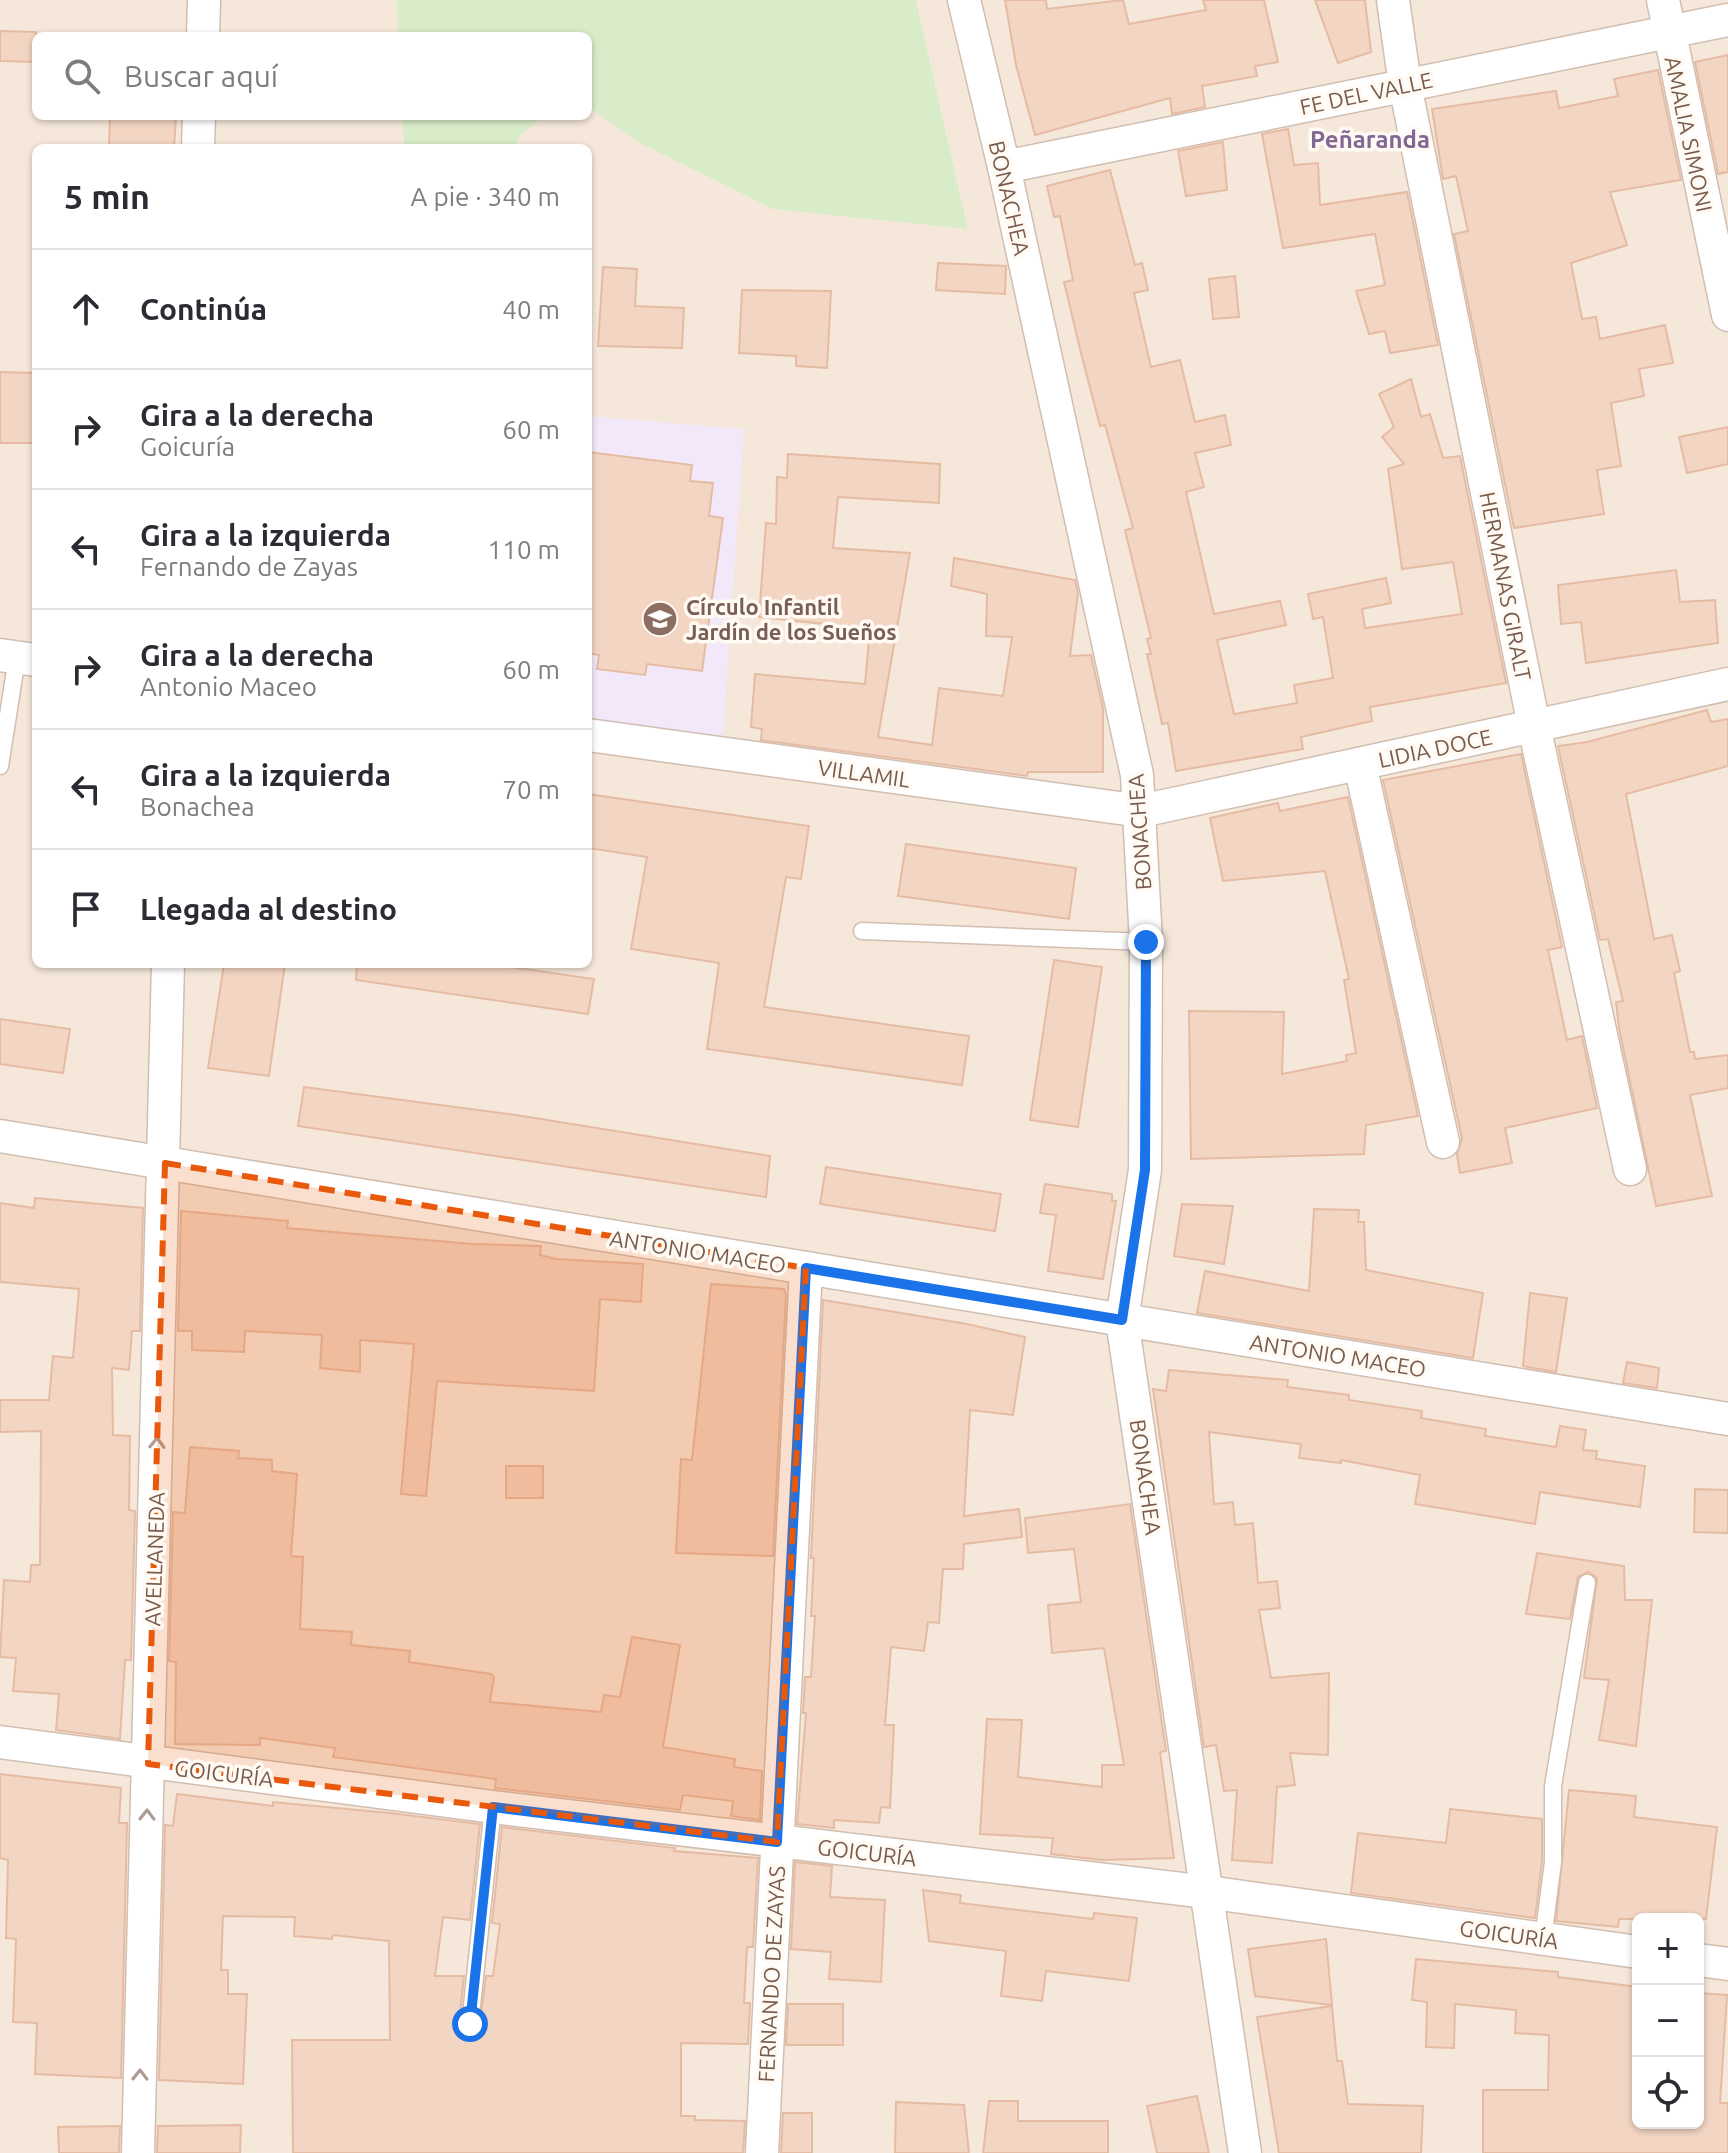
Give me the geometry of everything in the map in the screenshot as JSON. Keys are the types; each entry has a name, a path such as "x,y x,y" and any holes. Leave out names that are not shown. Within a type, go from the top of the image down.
{"street":[{"path":"203,32 204,0"},
{"name":"BONACHEA","path":"964,0 1004,167 1137,775 1146,942 1145,1170 1122,1320 1245,2153"},
{"name":"HERMANAS GIRALT","path":"1393,0 1405,85 1534,726 1630,1169"},
{"name":"AMALIA SIMONI","path":"1663,0 1667,32 1728,315"},
{"name":"FE DEL VALLE","path":"1004,167 1728,20"},
{"path":"198,144 199,120"},
{"name":"LIDIA DOCE","path":"1141,811 1728,684"},
{"name":"VILLAMIL","path":"592,736 1141,811"},
{"path":"1360,764 1443,1142"},
{"name":"AVELLANEDA","path":"138,2153 168,968"},
{"name":"ANTONIO MACEO","path":"0,1136 1728,1419"},
{"name":"FERNANDO DE ZAYAS","path":"762,2153 806,1268"},
{"name":"GOICURÍA","path":"0,1742 148,1764 493,1807 1207,1892 1632,1951"},
{"path":"1704,1961 1728,1964"}],"lane":[{"path":"0,766 18,658"},
{"path":"862,931 1146,942"},
{"path":"1543,1939 1553,1862 1553,1786 1587,1583"},
{"path":"470,2024 493,1807"}],"highlighted area":[{"path":"165,1163 806,1268 777,1842 148,1764"}],"shaded area":[{"path":"0,0 397,0 398,32 32,32 32,120 402,120 404,144 32,144 32,968 592,968 592,144 516,144 520,136 538,120 592,120 592,110 638,142 968,228 916,0 1728,0 1728,2153 0,2153"},
{"name":"Círculo Infantil Jardín de los Sueños","path":"592,416 744,429 722,749 592,732"}],"green space":[{"path":"397,0 916,0 968,229 773,209 638,142 592,110 592,32 398,32"},
{"path":"402,120 538,120 520,136 516,144 404,144"}],"building":[{"path":"1005,0 1046,0 1047,9 1123,0 1129,24 1206,10 1203,0 1264,0 1278,62 1255,66 1257,76 1202,86 1205,107 1172,114 1170,98 1035,135 1016,65"},
{"path":"1315,0 1365,0 1371,52 1338,63"},
{"path":"0,31 36,32 32,32 32,62 0,61"},
{"path":"1728,55 1728,172 1718,174 1695,62"},
{"path":"1658,70 1681,180 1610,192 1627,245 1571,263 1582,319 1596,317 1600,339 1665,325 1673,363 1639,369 1644,396 1611,403 1621,466 1597,470 1604,514 1514,528 1454,234 1468,231 1456,176 1443,179 1432,109 1556,91 1559,108 1618,96 1614,79"},
{"path":"110,120 176,120 174,144 109,144"},
{"path":"1288,129 1294,165 1318,163 1320,205 1407,192 1438,345 1390,353 1385,331 1369,334 1356,291 1385,285 1375,234 1283,248 1262,134"},
{"path":"1223,142 1227,190 1186,196 1178,151"},
{"path":"1110,170 1135,265 1142,263 1148,290 1134,293 1151,367 1180,360 1195,422 1225,415 1231,445 1195,453 1204,487 1186,492 1214,614 1280,601 1286,625 1217,640 1234,714 1297,703 1294,685 1333,678 1323,617 1313,619 1308,594 1386,578 1391,603 1362,609 1365,628 1462,614 1453,562 1402,569 1388,469 1404,464 1382,437 1394,427 1379,394 1411,379 1421,417 1430,414 1443,458 1460,456 1506,683 1370,707 1372,721 1301,737 1303,749 1176,771 1168,723 1162,724 1147,654 1151,654 1147,639 1151,638 1125,530 1133,528 1105,425 1100,426 1082,357 1064,282 1073,280 1060,216 1054,217 1047,186"},
{"path":"938,263 1006,266 1005,294 936,290"},
{"path":"603,267 637,269 635,306 684,308 682,348 598,346"},
{"path":"1235,276 1239,317 1213,319 1209,279"},
{"path":"742,290 831,291 827,368 796,366 796,356 739,353"},
{"path":"0,372 32,373 32,443 0,443"},
{"path":"1728,427 1728,464 1687,473 1679,437"},
{"path":"592,452 692,465 690,481 713,483 709,516 723,518 702,671 647,664 645,675 597,669 599,655 592,654"},
{"path":"788,454 940,464 939,503 838,497 833,548 910,553 878,737 932,745 939,688 1003,696 1012,637 986,636 987,594 951,586 954,558 1075,580 1078,593 1070,656 1091,655 1103,708 1103,772 1028,772 1027,776 761,740 762,729 751,727 755,674 865,684 870,629 759,617 766,523 776,524 777,477 787,478"},
{"path":"1676,570 1680,602 1715,600 1718,643 1586,663 1581,622 1561,624 1558,585"},
{"path":"1707,710 1711,722 1728,719 1728,766 1626,794 1654,939 1672,935 1680,971 1674,973 1690,1052 1694,1052 1695,1059 1728,1055 1728,1088 1690,1095 1712,1196 1656,1206 1619,1028 1616,1002 1623,1001 1608,939 1600,940 1558,746 1587,742"},
{"path":"1521,754 1562,947 1548,950 1567,1040 1582,1036 1597,1108 1505,1128 1512,1163 1460,1173 1457,1155 1462,1138 1383,780"},
{"path":"592,795 809,826 801,879 786,877 764,1007 969,1036 962,1085 707,1049 719,963 631,949 647,857 592,849"},
{"path":"1348,797 1418,1116 1366,1125 1364,1154 1191,1159 1189,1011 1284,1012 1282,1074 1347,1061 1346,1055 1356,1053 1344,980 1349,979 1325,871 1223,881 1210,818 1278,803 1280,811"},
{"path":"906,844 1076,868 1069,919 898,896"},
{"path":"1054,960 1102,967 1078,1127 1030,1120"},
{"path":"223,968 284,968 269,1076 208,1068"},
{"path":"357,968 518,968 594,979 588,1014 356,980"},
{"path":"0,1019 70,1029 63,1073 0,1064"},
{"path":"304,1087 516,1115 770,1156 766,1197 298,1126"},
{"path":"826,1167 1001,1194 995,1231 820,1204"},
{"path":"1045,1184 1112,1194 1112,1201 1116,1201 1103,1279 1048,1271 1056,1215 1040,1213"},
{"path":"35,1198 143,1208 140,1331 132,1331 129,1370 112,1368 113,1435 130,1436 129,1510 135,1511 131,1660 125,1660 120,1739 56,1730 59,1694 13,1691 16,1658 0,1657 4,1580 30,1582 31,1565 40,1565 41,1431 0,1432 0,1400 49,1400 53,1356 73,1358 79,1289 0,1282 0,1203 34,1208"},
{"path":"1182,1204 1233,1206 1224,1264 1174,1256"},
{"path":"1314,1209 1359,1210 1358,1222 1364,1222 1366,1270 1483,1293 1473,1358 1197,1313 1205,1271 1309,1291"},
{"path":"181,1211 288,1221 287,1228 473,1244 541,1246 540,1255 556,1259 643,1264 641,1302 600,1299 594,1391 437,1381 426,1496 401,1494 414,1344 360,1340 360,1372 320,1368 322,1335 245,1331 244,1352 192,1350 192,1331 178,1331"},
{"path":"711,1284 784,1289 786,1295 773,1556 676,1553 681,1459 692,1460"},
{"path":"1530,1293 1567,1298 1556,1372 1523,1366"},
{"path":"823,1300 1025,1337 1013,1415 970,1410 964,1516 1019,1509 1022,1537 964,1544 963,1569 943,1569 939,1623 928,1622 924,1651 891,1647 885,1725 894,1725 890,1808 881,1807 879,1823 834,1820 834,1828 797,1824 806,1713 803,1713 805,1677 811,1677 815,1616 811,1616 814,1558 811,1558"},
{"path":"1627,1362 1659,1368 1657,1388 1623,1383"},
{"path":"1169,1370 1288,1380 1287,1387 1349,1395 1349,1400 1422,1411 1421,1418 1486,1429 1485,1436 1556,1447 1560,1426 1586,1430 1583,1450 1597,1451 1596,1459 1645,1466 1640,1507 1540,1492 1535,1524 1415,1504 1420,1475 1341,1460 1341,1463 1299,1458 1301,1444 1209,1432 1214,1504 1233,1502 1235,1525 1253,1523 1258,1583 1277,1581 1280,1608 1259,1610 1271,1678 1329,1673 1328,1755 1290,1753 1295,1785 1277,1787 1272,1863 1232,1860 1237,1790 1224,1791 1216,1745 1204,1747 1153,1389 1166,1391"},
{"path":"190,1447 239,1451 238,1458 272,1460 272,1471 297,1474 291,1556 303,1557 300,1629 352,1632 351,1645 410,1651 409,1662 491,1674 494,1677 490,1702 601,1712 604,1695 620,1697 632,1637 680,1645 663,1747 735,1759 734,1767 762,1771 760,1820 731,1816 733,1801 683,1795 680,1810 495,1788 496,1779 333,1757 335,1748 260,1738 260,1745 175,1744 176,1662 169,1661 173,1512 185,1513"},
{"path":"506,1466 543,1466 543,1498 506,1498"},
{"path":"1695,1489 1728,1490 1728,1533 1694,1532"},
{"path":"1130,1504 1166,1751 1160,1752 1174,1858 1102,1860 1051,1854 1053,1838 980,1834 987,1719 1022,1720 1018,1777 1102,1787 1102,1765 1124,1765 1104,1648 1052,1653 1048,1605 1081,1602 1074,1549 1028,1553 1025,1518"},
{"path":"1537,1553 1624,1566 1625,1600 1652,1600 1636,1746 1599,1740 1609,1680 1584,1678 1597,1578 1588,1572 1578,1577 1570,1619 1526,1614"},
{"path":"0,1774 121,1788 119,1823 127,1823 121,2078 35,2074 37,2023 13,2022 16,1939 6,1938 8,1860 0,1858"},
{"path":"1569,1790 1636,1796 1634,1817 1717,1827 1706,1919 1704,1913 1632,1913 1632,1919 1619,1919 1618,1927 1556,1921"},
{"path":"177,1794 273,1806 273,1802 480,1824 470,1920 443,1917 435,1976 464,1976 459,2024 468,2035 479,2030 486,1976 493,1976 500,1924 492,1923 502,1827 675,1848 674,1851 758,1858 753,1947 747,1947 744,2003 750,2003 748,2044 681,2043 681,2116 695,2116 695,2120 745,2121 743,2153 293,2153 292,2040 390,2040 389,1941 333,1935 332,1939 294,1936 295,1917 223,1916 221,1970 228,1970 228,1994 247,1994 243,2084 159,2080 165,1825 173,1826"},
{"path":"1450,1809 1542,1819 1542,1861 1535,1918 1351,1893 1358,1833 1446,1843"},
{"path":"795,1862 832,1866 830,1897 885,1900 881,1982 829,1979 831,1952 791,1949"},
{"path":"923,1890 961,1895 960,1903 1093,1919 1094,1913 1137,1918 1129,1981 1046,1971 1042,2001 1001,1996 1006,1951 929,1941"},
{"path":"1326,1939 1332,2005 1255,1996 1248,1949"},
{"path":"1416,1959 1558,1972 1558,1977 1632,1986 1632,2129 1704,2129 1704,1993 1727,1995 1720,2103 1728,2103 1728,2153 1483,2153 1483,2090 1548,2090 1549,2035 1515,2033 1516,2010 1455,2004 1454,2048 1426,2047 1427,2002 1412,2000"},
{"path":"788,2004 843,2004 843,2045 786,2045"},
{"path":"1332,2006 1337,2061 1342,2061 1348,2104 1423,2106 1421,2153 1279,2153 1257,2017"},
{"path":"1197,2096 1209,2153 1157,2153 1147,2106"},
{"path":"989,2101 1018,2101 1018,2121 1108,2121 1108,2153 983,2153"},
{"path":"896,2102 964,2105 969,2153 895,2153"},
{"path":"783,2113 812,2113 812,2153 781,2153"},
{"path":"241,2125 240,2153 157,2153 158,2126"},
{"path":"120,2126 119,2153 59,2153 58,2127"}],"place":[{"name":"Círculo Infantil Jardín de los Sueños","path":"660,619"}],"district":[{"name":"Peñaranda","path":"1370,139"}],"route":[{"path":"470,2024 493,1807 777,1842 806,1268 1122,1320 1145,1170 1146,942"}]}
